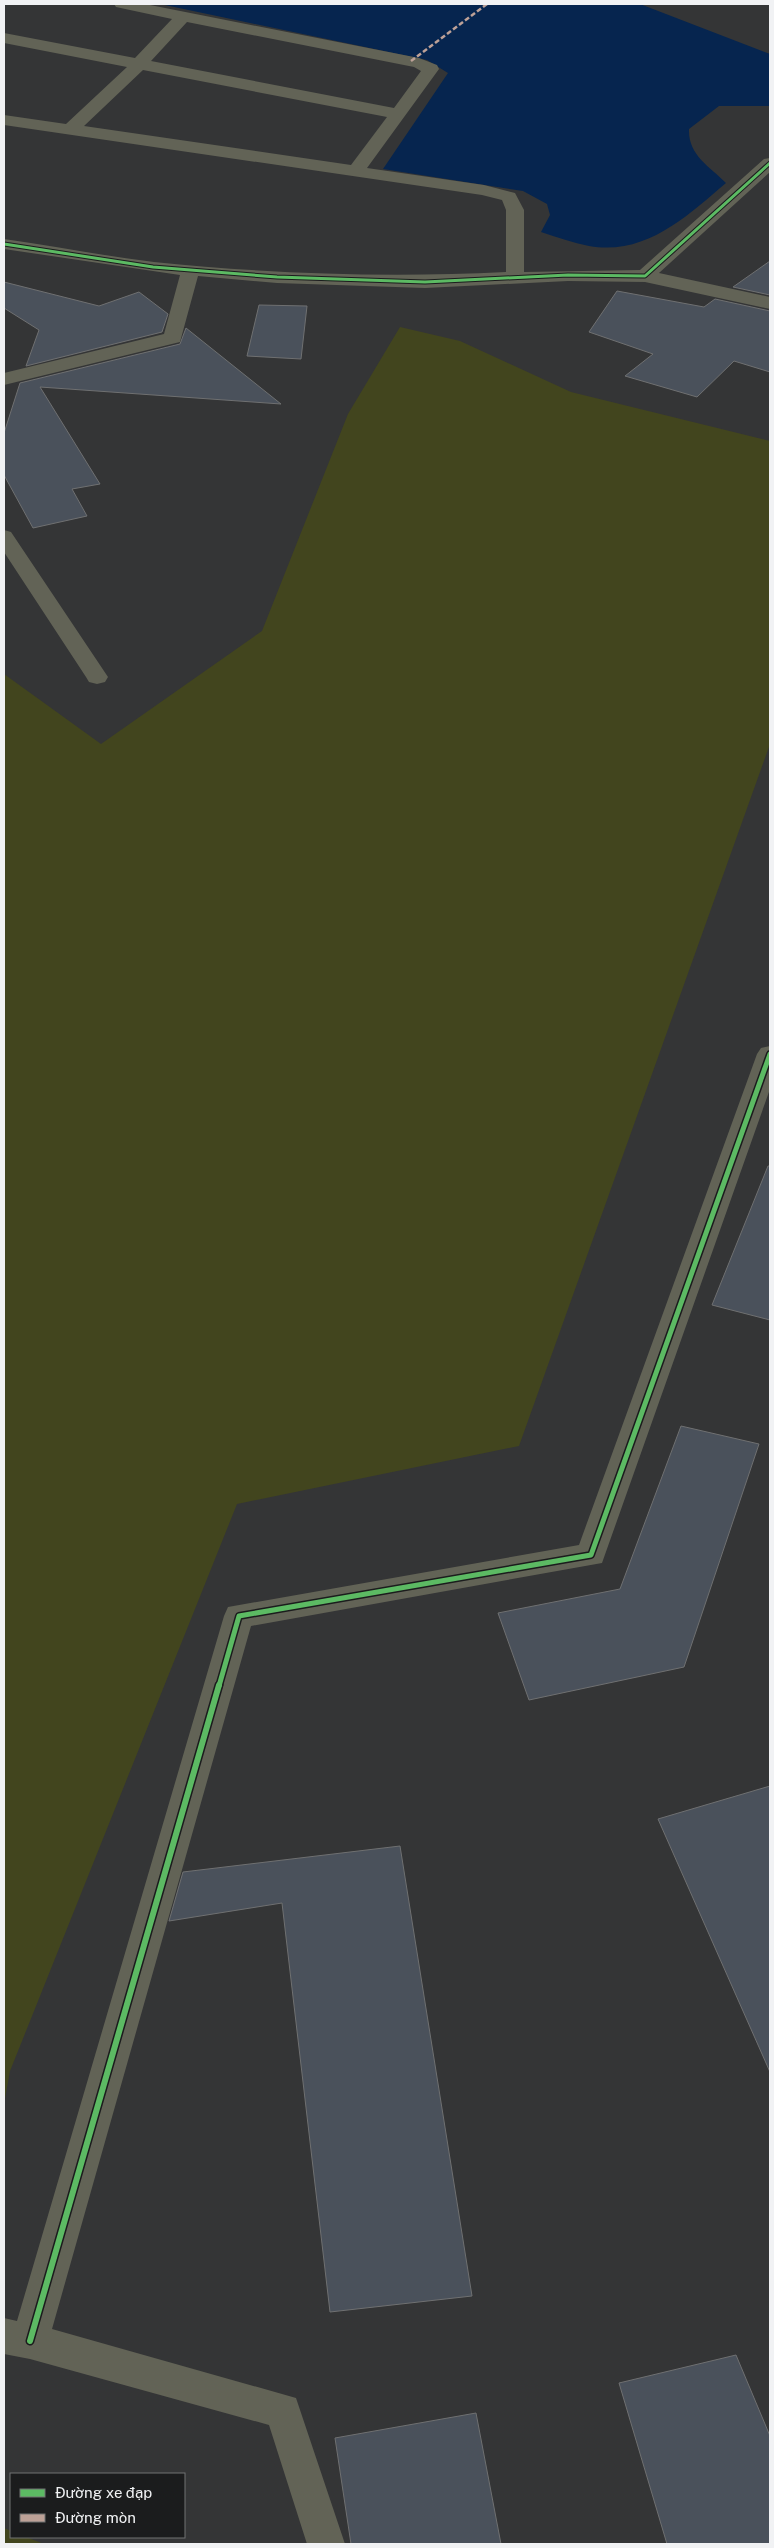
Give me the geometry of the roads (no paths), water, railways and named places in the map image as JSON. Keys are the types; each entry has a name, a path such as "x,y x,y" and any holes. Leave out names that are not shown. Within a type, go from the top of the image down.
{"street":[{"path":"122,4 419,63 431,69 356,171"},
{"path":"70,130 139,64 183,17"},
{"path":"4,38 398,114"},
{"path":"4,120 484,190 509,197 515,210 515,278"},
{"path":"645,276 770,162"},
{"path":"4,244 153,267 277,277 424,282 568,275 645,276 770,303"},
{"path":"4,379 173,338 190,270"},
{"path":"4,536 98,677"},
{"path":"326,2544 283,2411 17,2338 239,1616 591,1555 770,1054"}],"water":[{"path":"160,4 640,4 770,54 770,106 719,106 689,129 692,146 696,153 726,183 681,220 664,231 629,245 610,248 589,246 541,232 550,215 547,204 523,191 383,169 448,73 427,60"}]}
